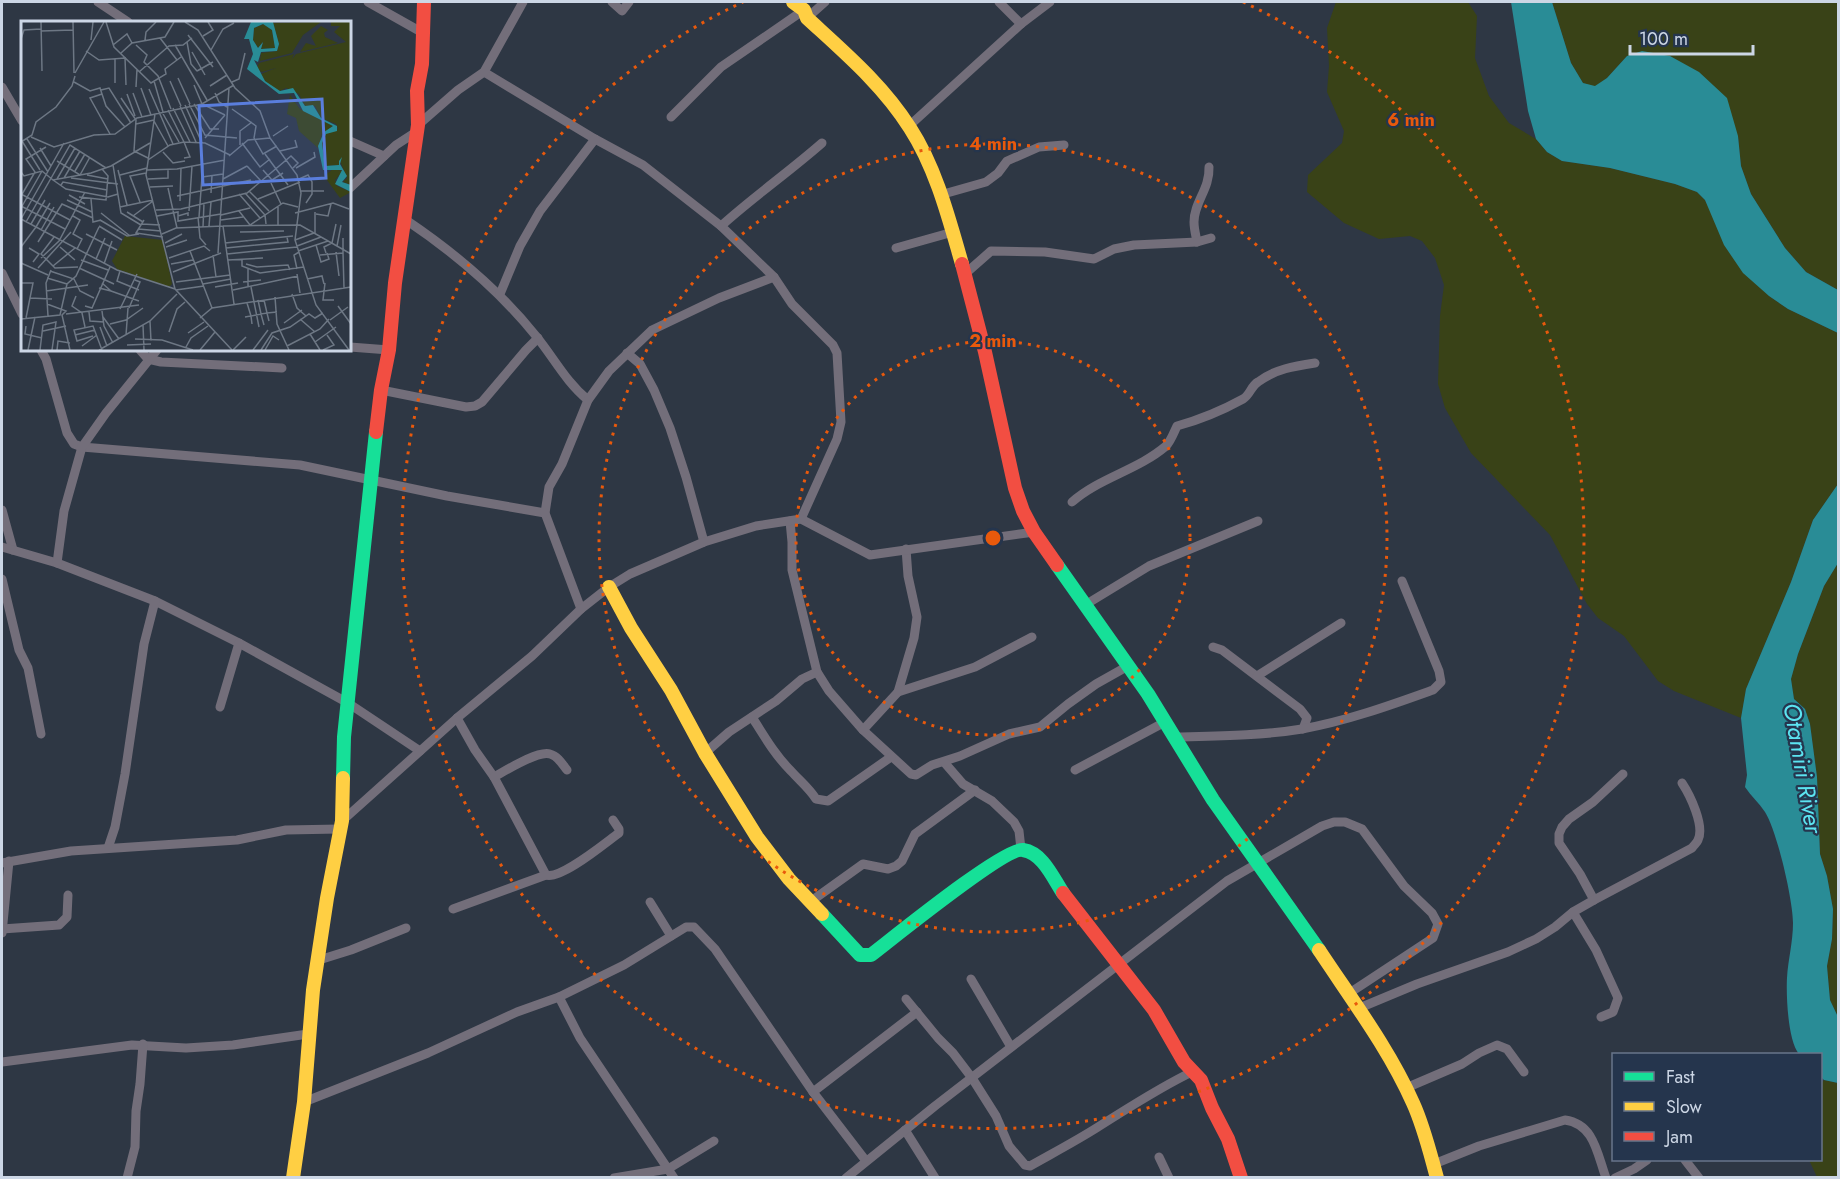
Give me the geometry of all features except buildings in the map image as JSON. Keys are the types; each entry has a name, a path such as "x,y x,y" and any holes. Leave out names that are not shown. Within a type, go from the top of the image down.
{"street":[{"path":"98,2 126,21"},
{"path":"368,2 423,33"},
{"path":"293,1178 304,1102 313,990 341,825 343,748 370,479 381,390 390,350 396,283 417,129 417,91 422,63 424,2"},
{"path":"351,187 458,90 484,72 523,2"},
{"path":"612,2 622,11 629,2"},
{"path":"671,117 721,68 801,10 825,2"},
{"path":"999,2 1021,24"},
{"path":"1037,2 1037,12"},
{"path":"909,126 1021,24 1050,2"},
{"path":"801,10 867,74 909,126 928,160 966,273 980,325 1015,488 1034,532 1128,666 1213,800 1291,908 1377,1037 1406,1088 1427,1141 1435,1171 1479,1146 1565,1120 1577,1122 1585,1127 1606,1178"},
{"path":"484,72 643,165 721,226 774,277 792,304 825,336 837,353 842,406 839,430 801,519"},
{"path":"2,87 21,119"},
{"path":"500,294 519,246 540,211 595,139"},
{"path":"351,141 384,156"},
{"path":"721,226 822,143"},
{"path":"940,195 986,182 998,173 1007,161 1039,147 1064,145"},
{"path":"1197,242 1194,222 1202,194 1208,185 1209,167"},
{"path":"406,220 444,245 500,294 538,338 574,389 588,400"},
{"path":"896,248 953,232"},
{"path":"966,273 992,251 1046,252 1094,259 1114,249 1134,245 1197,242 1211,238"},
{"path":"2,273 21,312"},
{"path":"581,609 545,513 549,487 562,464 588,400 609,371 652,330 674,318 774,277"},
{"path":"381,390 465,407 475,406 482,402 538,338"},
{"path":"351,347 390,350"},
{"path":"42,351 46,359 67,433 74,444 82,447 300,465 447,496 545,513"},
{"path":"141,351 148,359 161,362 282,368"},
{"path":"57,563 64,511 82,447 156,351"},
{"path":"627,353 640,364 670,428 704,542"},
{"path":"1072,502 1167,445 1177,426 1245,398 1252,386 1280,370 1316,363"},
{"path":"2,510 13,550"},
{"path":"68,895 67,916 56,927 2,931 5,862 62,852 237,840 286,830 341,825 457,718 532,656 581,609 609,587 630,574 704,542 756,526 801,519 870,555 1034,532"},
{"path":"790,521 792,570 817,672 829,691 863,730 911,774 916,775 932,765 1010,734 1040,727 1096,684 1128,666"},
{"path":"1085,605 1149,566 1258,521"},
{"path":"2,548 57,563 155,601 239,643 348,703 420,751"},
{"path":"863,730 898,692 914,638 917,617 908,576 906,549"},
{"path":"2,579 19,650 28,668 41,734"},
{"path":"1174,737 1234,736 1303,729 1354,717 1439,686 1441,682 1439,670 1402,581"},
{"path":"609,587 631,628 671,690 705,753 757,837 789,879 860,955 871,955 982,871 1021,849"},
{"path":"108,848 115,827 144,644 155,601"},
{"path":"1257,676 1341,623"},
{"path":"898,692 975,667 1032,637"},
{"path":"220,707 239,643"},
{"path":"1213,646 1257,676 1305,715 1306,722 1303,729"},
{"path":"705,753 729,732 782,696 802,679 817,672"},
{"path":"752,717 768,743 790,770 810,789 816,799 821,801 828,801 891,757"},
{"path":"457,718 494,777 546,875"},
{"path":"1075,770 1165,722"},
{"path":"494,777 522,762 546,753 559,760 567,770"},
{"path":"944,762 963,784 992,801 1014,822 1019,831 1021,849"},
{"path":"1594,900 1559,843 1559,834 1569,819 1593,802 1623,774"},
{"path":"1357,1009 1417,984 1508,952 1536,939 1573,912 1692,848 1699,838 1700,828 1688,792 1682,783"},
{"path":"810,902 863,864 888,868 896,866 902,861 915,834 975,790"},
{"path":"453,909 546,875 555,876 619,833 613,819"},
{"path":"846,1178 1011,1047 1227,881 1322,826 1334,822 1345,822 1362,829 1404,886 1432,913 1438,924 1433,938 1348,994"},
{"path":"1021,849 1034,854 1042,861 1080,916 1154,1010 1184,1062 1201,1080 1228,1139 1241,1178"},
{"path":"650,902 671,936"},
{"path":"1573,912 1596,950 1618,998 1613,1012 1601,1017"},
{"path":"304,1102 428,1053 517,1012 559,997 624,965 686,927 694,927 707,940 813,1092 866,1161"},
{"path":"319,960 406,928"},
{"path":"971,979 1011,1047"},
{"path":"559,997 580,1038 674,1178"},
{"path":"906,999 972,1078 996,1116 1009,1146 1020,1161 1030,1166 1159,1089 1194,1071"},
{"path":"813,1092 917,1012"},
{"path":"2,1062 143,1044 186,1048 233,1045 308,1034"},
{"path":"127,1178 135,1147 143,1044"},
{"path":"1406,1088 1497,1046 1507,1049 1524,1072"},
{"path":"905,1130 935,1178"},
{"path":"614,1178 668,1168 714,1141"},
{"path":"1159,1157 1169,1178"},
{"path":"1615,1178 1646,1161"},
{"path":"1687,1161 1699,1178"}],"green space":[{"path":"1336,2 1468,2 1477,16 1475,58 1489,96 1509,123 1536,139 1547,152 1562,161 1610,168 1675,184 1697,192 1705,200 1769,296 1788,309 1838,333 1838,484 1813,520 1791,582 1746,689 1741,718 1674,691 1658,681 1624,636 1598,618 1587,604 1550,535 1471,453 1445,408 1438,384 1440,316 1444,285 1435,258 1422,241 1410,236 1379,239 1344,223 1307,192 1308,175 1342,143 1344,131 1327,92 1329,66 1327,28"},
{"path":"1552,2 1838,2 1838,290 1806,272 1785,248 1751,194 1741,166 1738,136 1627,56 1607,78 1595,87 1583,83 1571,63"},
{"path":"1838,563 1838,1017 1830,1000 1827,966 1832,939 1833,909 1820,854 1817,777 1810,724 1805,709 1794,699 1791,679 1824,586"},
{"path":"1824,1080 1838,1083 1838,1177 1817,1177 1809,1161 1822,1161 1822,1083"}],"water":[{"path":"1511,2 1552,2 1571,63 1583,83 1595,86 1607,78 1627,56 1642,51 1670,56 1699,72 1727,98 1738,136 1741,166 1751,194 1785,248 1806,272 1838,290 1838,333 1788,309 1743,273 1724,245 1705,200 1697,192 1675,184 1610,168 1562,161 1547,152 1536,139 1528,111"},
{"name":"Otamiri River","path":"1838,484 1838,563 1824,586 1791,679 1794,699 1805,709 1810,724 1817,777 1820,854 1833,909 1832,939 1827,966 1830,1000 1838,1017 1838,1083 1822,1078 1822,1053 1798,1053 1792,1039 1787,996 1793,930 1790,899 1770,821 1745,787 1747,775 1741,718 1746,689 1791,582 1813,520"}],"traffic: fast":[{"path":"343,778 344,737 376,432"},
{"path":"1057,565 1148,694 1213,800 1319,950"},
{"path":"822,914 860,955 871,955 973,878 1012,853 1023,850 1042,861 1063,893"}],"traffic: slow":[{"path":"793,2 804,10 807,18 875,83 910,128 934,177 962,264"},
{"path":"609,587 631,628 671,690 705,753 757,837 789,879 822,914"},
{"path":"293,1178 304,1102 313,990 342,821 343,778"},
{"path":"1319,950 1393,1063 1420,1121 1437,1178"}],"traffic: jam":[{"path":"376,432 418,125 417,91 422,64 424,2"},
{"path":"962,264 985,352 1015,488 1034,532 1057,565"},
{"path":"1063,893 1154,1010 1184,1062 1201,1080 1228,1139 1241,1178"}]}
